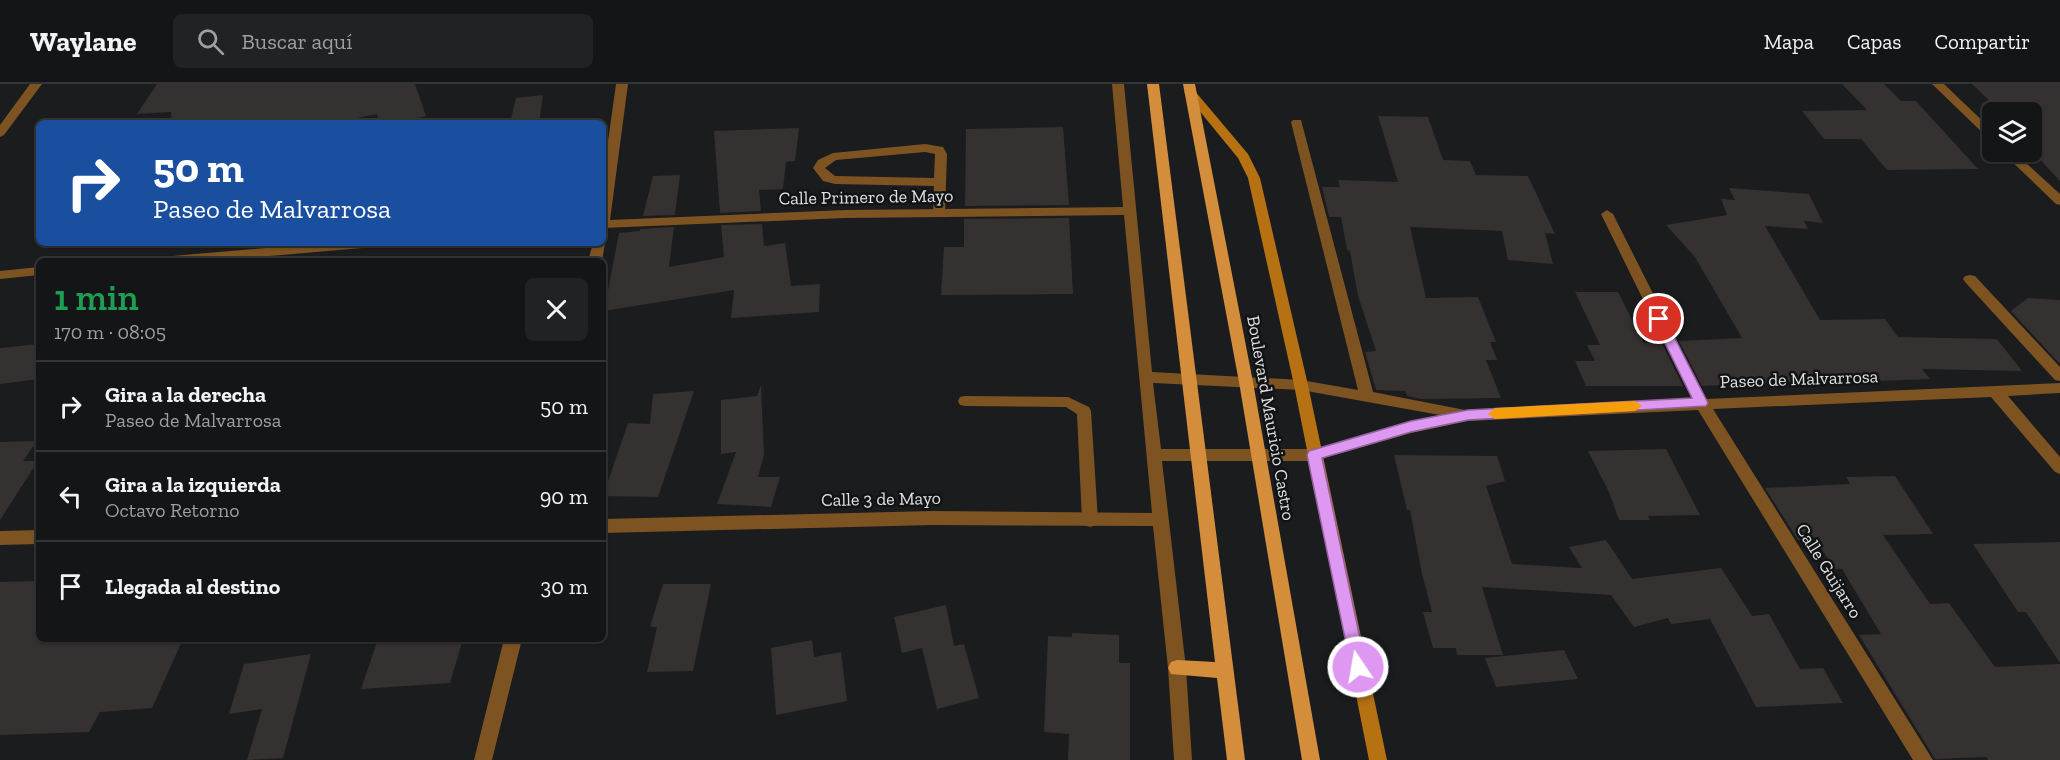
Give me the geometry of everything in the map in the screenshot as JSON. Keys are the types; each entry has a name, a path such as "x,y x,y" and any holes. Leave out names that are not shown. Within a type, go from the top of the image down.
{"main road":[{"path":"1153,84 1236,760"},
{"name":"Boulevard Mauricio Castro","path":"1190,88 1246,382 1311,760"},
{"path":"1177,669 1225,670"}],"street":[{"path":"0,133 36,84"},
{"path":"606,200 622,84"},
{"path":"1118,84 1145,377 1177,669 1183,760"},
{"path":"1938,84 1982,126"},
{"name":"Boulevard Mauricio Castro","path":"1190,88 1244,157 1254,178 1266,219 1377,760"},
{"path":"1297,122 1367,397"},
{"path":"939,182 835,180 827,178 819,168 822,163 833,157 934,148 941,154 939,213"},
{"path":"2019,162 2060,201"},
{"name":"Calle Primero de Mayo","path":"606,222 939,213 1130,211"},
{"name":"Calle Guijarro","path":"1607,214 1701,403 1924,760"},
{"path":"196,258 338,246"},
{"path":"0,274 36,271"},
{"path":"1970,279 2060,376"},
{"name":"Paseo de Malvarrosa","path":"1145,377 1301,385 1468,415"},
{"name":"Paseo de Malvarrosa","path":"1154,455 1314,455 1411,426 1468,415 2060,388"},
{"path":"1995,391 2060,468"},
{"path":"965,401 1068,402 1084,411 1090,520"},
{"name":"Calle 3 de Mayo","path":"606,526 932,518 1160,520"},
{"path":"0,538 36,537"},
{"path":"483,760 512,642"}],"building":[{"path":"157,84 415,84 426,116 411,120 378,120 377,114 348,120 172,120 171,112 137,114"},
{"path":"1842,84 1884,84 1901,101 1916,101 1978,169 1887,170 1861,139 1824,139 1802,111 1867,110"},
{"path":"1972,84 2060,84 2060,181 2042,162 2042,102 1991,102"},
{"path":"543,95 539,120 511,120 516,98"},
{"path":"1378,116 1428,117 1443,160 1470,161 1476,175 1528,176 1555,234 1545,233 1553,264 1508,260 1502,231 1410,227 1426,298 1478,297 1496,342 1490,342 1497,360 1486,360 1501,398 1421,399 1407,396 1405,391 1376,390 1365,352 1376,351 1358,296 1341,217 1329,217 1322,187 1340,187 1338,180 1398,182"},
{"path":"1063,127 1069,205 965,206 966,129"},
{"path":"799,128 795,161 786,162 783,189 759,190 761,211 720,213 714,131"},
{"path":"680,175 675,215 643,216 653,176"},
{"path":"1729,188 1809,194 1823,223 1804,221 1808,229 1765,226 1820,320 1885,319 1898,337 1997,339 2022,371 1922,369 1930,379 1828,383 1826,380 1702,386 1679,341 1742,338 1695,257 1666,225 1727,215 1721,199 1735,200"},
{"path":"1069,218 1073,294 941,295 944,247 964,247 964,219"},
{"path":"762,224 764,246 785,243 791,286 820,284 819,312 731,318 734,290 606,311 619,233 674,227 669,267 724,257 721,225"},
{"path":"1575,292 1618,292 1644,343 1661,342 1683,386 1586,386 1575,361 1595,361 1587,345 1600,345"},
{"path":"2028,298 2060,300 2060,364 2011,311"},
{"path":"36,344 36,379 0,384 0,348"},
{"path":"761,385 764,455 758,477 780,477 771,507 717,504 736,452 721,454 721,400 757,396"},
{"path":"694,391 658,497 606,496 606,487 628,423 650,424 653,394"},
{"path":"36,441 23,461 36,461 36,464 0,520 0,442"},
{"path":"1666,449 1700,515 1648,516 1650,520 1619,520 1609,492 1588,451"},
{"path":"1394,455 1497,456 1505,481 1486,486 1512,564 1582,568 1569,547 1606,540 1632,579 1721,568 1752,616 1769,614 1800,669 1823,668 1843,703 1756,707 1710,619 1671,624 1668,618 1634,627 1611,595 1482,587 1503,655 1457,655 1456,648 1433,648 1423,612 1432,612 1410,510 1407,510"},
{"path":"1895,476 1933,534 1883,535 1930,604 1949,603 1995,667 2060,664 2060,760 1988,760 1986,757 1935,759 1859,635 1881,634 1842,569 1835,569 1815,539 1798,540 1765,488 1850,484 1846,477"},
{"path":"2060,542 2060,663 2026,612 2018,612 1973,544"},
{"path":"36,581 36,642 182,642 152,708 100,712 89,732 0,735 0,582"},
{"path":"663,584 711,584 693,671 647,672 657,627 650,627"},
{"path":"946,605 954,646 964,644 979,698 937,709 922,648 902,653 894,617"},
{"path":"1072,633 1119,635 1119,663 1130,663 1130,760 1068,760 1069,734 1044,732 1048,636 1072,637"},
{"path":"812,640 814,657 841,652 847,701 776,715 771,648"},
{"path":"377,642 462,642 450,683 361,689"},
{"path":"1564,650 1578,679 1496,687 1485,658"},
{"path":"311,654 283,758 247,760 262,709 229,714 244,664"}],"slow traffic":[{"path":"1495,414 1635,406"}],"route":[{"path":"1358,667 1314,455 1411,426 1468,415 1701,403 1659,319"}]}
